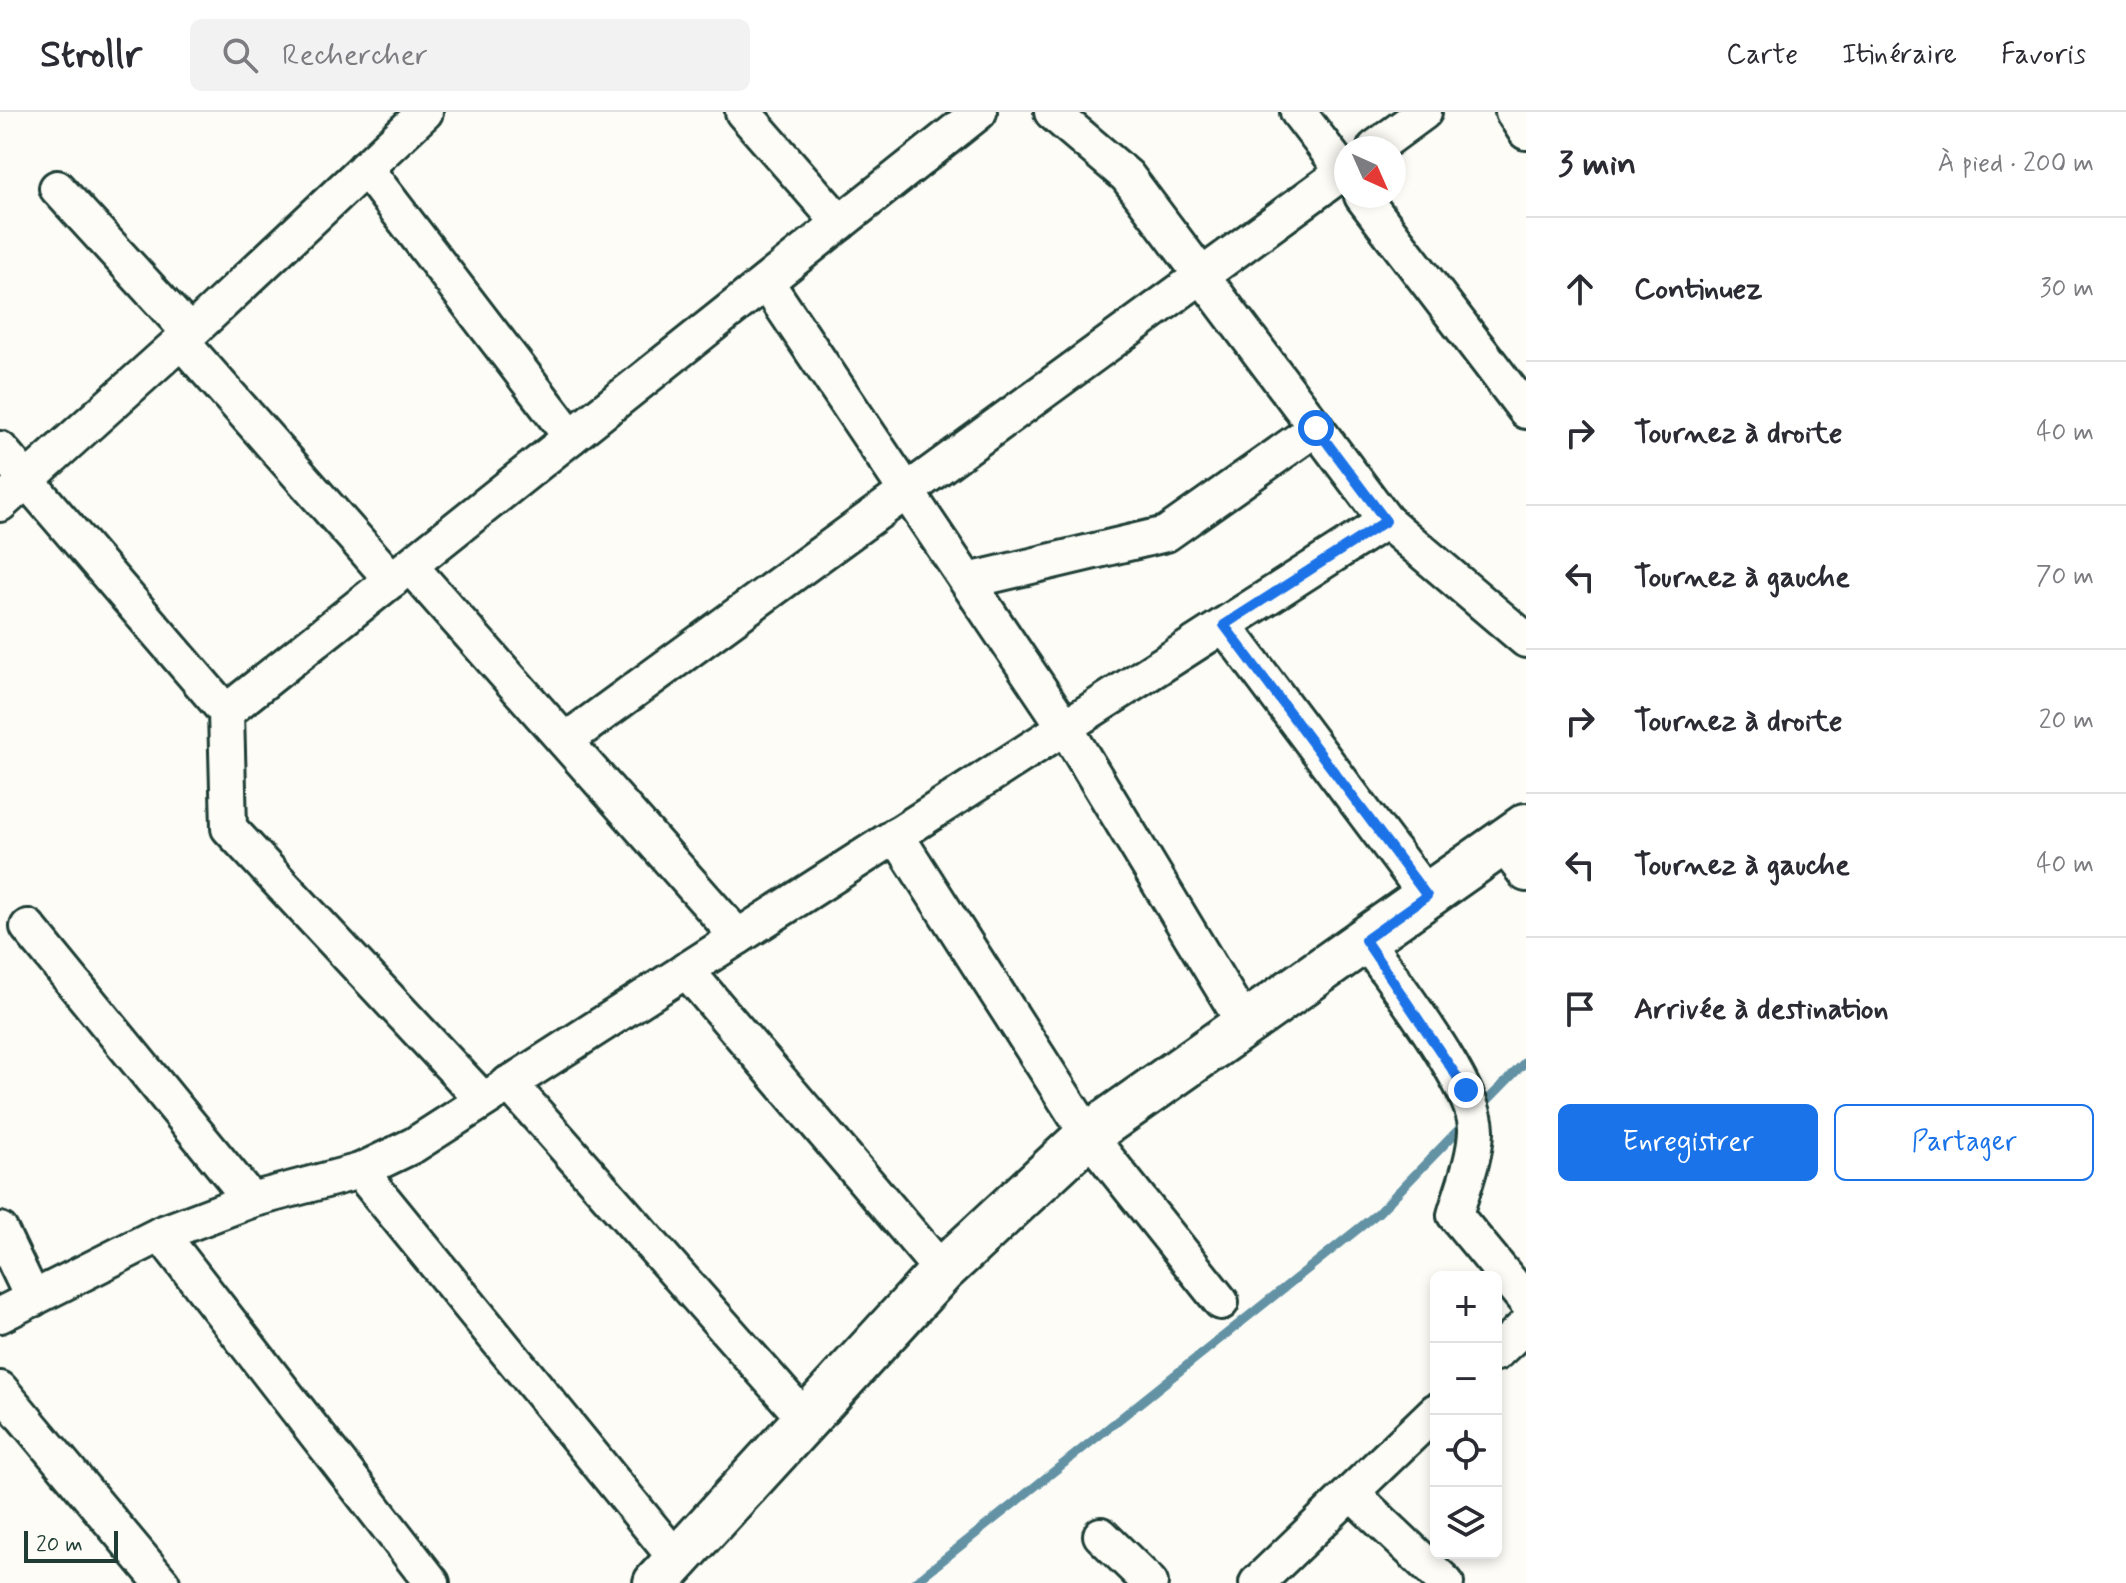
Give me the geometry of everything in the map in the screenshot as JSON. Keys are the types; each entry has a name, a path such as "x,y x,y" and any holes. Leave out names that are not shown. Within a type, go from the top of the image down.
{"street":[{"path":"0,504 186,337 425,112"},
{"path":"743,112 840,223"},
{"path":"226,712 979,112"},
{"path":"1052,112 1127,176 1386,521 1525,635"},
{"path":"1298,112 1334,159"},
{"path":"1391,136 1424,112"},
{"path":"1513,112 1526,132"},
{"path":"365,168 571,437"},
{"path":"57,188 186,337 401,573 565,741 738,937"},
{"path":"565,741 1202,275 1334,188"},
{"path":"1372,208 1526,411"},
{"path":"766,282 1065,727 1245,1025"},
{"path":"968,581 1166,534 1316,428"},
{"path":"0,449 226,712 229,828 496,1092 806,1420"},
{"path":"0,1315 161,1234 251,1200 360,1171 414,1145 1386,521"},
{"path":"1224,625 1427,896"},
{"path":"896,835 1088,1135 1221,1302"},
{"path":"360,1171 667,1572 942,1271 1088,1135 1427,896 1518,848"},
{"path":"28,927 251,1200"},
{"path":"1365,940 1466,1090 1477,1127 1472,1159 1455,1215 1526,1301"},
{"path":"686,970 942,1271"},
{"path":"0,1230 33,1299"},
{"path":"161,1234 432,1583"},
{"path":"1502,1347 1526,1325"},
{"path":"0,1389 162,1583"},
{"path":"1257,1583 1432,1415"},
{"path":"1351,1493 1446,1583"},
{"path":"1101,1535 1150,1583"}],"waterway":[{"path":"1478,1110 1526,1061"},
{"path":"914,1583 1378,1213 1465,1123"}],"route":[{"path":"1316,428 1386,521 1224,625 1427,896 1365,940 1466,1090"}]}
